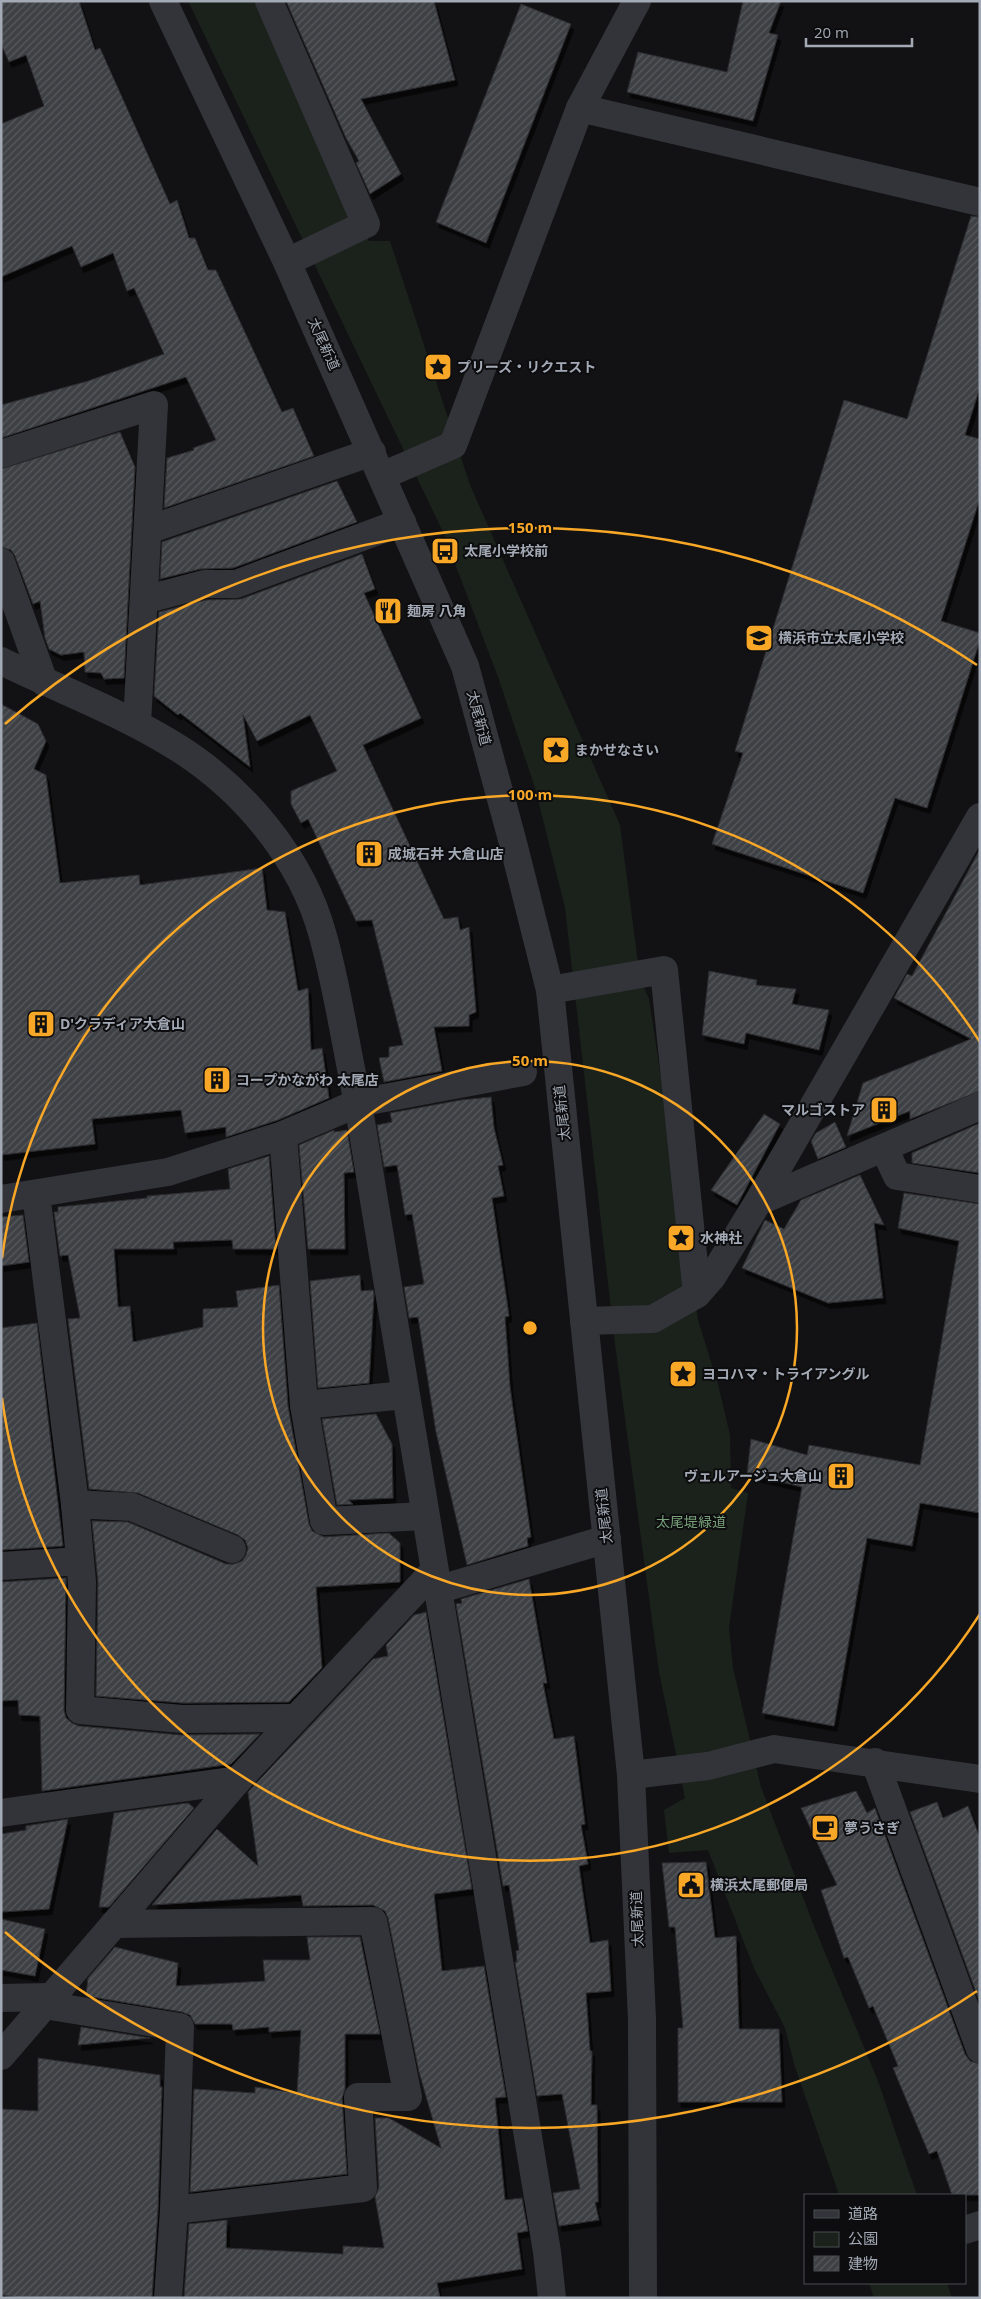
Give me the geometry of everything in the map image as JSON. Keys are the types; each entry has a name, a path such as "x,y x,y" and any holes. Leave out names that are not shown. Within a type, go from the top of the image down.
{"street":[{"name":"太尾新道","path":"163,1 287,262 465,666 513,843 550,990 631,1775 642,2019 643,2298"},
{"path":"269,1 366,224 287,262"},
{"path":"148,530 453,444 580,108 636,1"},
{"path":"580,108 980,202"},
{"path":"1,454 154,405 137,724"},
{"path":"144,600 204,584 236,584 402,522"},
{"path":"1,562 44,682"},
{"path":"1,661 137,724 176,746 227,785 267,828 299,876 323,935 358,1103 435,1581 547,2252 552,2298"},
{"path":"584,1320 654,1319 697,1294 712,1277 758,1202 980,817"},
{"path":"550,990 664,970 697,1294"},
{"path":"1,1199 168,1172 283,1135 358,1103 523,1072"},
{"path":"758,1202 980,1106"},
{"path":"283,1135 304,1405 324,1521 425,1516"},
{"path":"884,1148 897,1176 980,1189"},
{"path":"36,1194 75,1504 82,1582 80,1710 182,1719 296,1718"},
{"path":"304,1405 405,1395"},
{"path":"75,1504 132,1507 232,1549"},
{"path":"1,2056 238,1780 296,1718 435,1581 606,1539"},
{"path":"1,1566 80,1561"},
{"path":"631,1775 708,1766 774,1749 875,1762 980,1779"},
{"path":"875,1762 980,2049"},
{"path":"1,1813 238,1780"},
{"path":"114,1924 373,1921 408,2098 358,2097 364,2188 174,2210"},
{"path":"1,1998 47,2001 180,2027 174,2210 168,2298"},
{"path":"966,2230 980,2225"}],"green space":[{"name":"太尾堤緑道","path":"188,1 260,1 369,241 390,241 470,485 620,825 640,978 649,999 698,1320 718,1384 730,1435 731,1488 748,1493 729,1628 733,1668 761,1787 814,1926 878,2081 917,2194 839,2194 794,2064 785,2028 754,1968 708,1850 669,1853 664,1810 685,1798 659,1672 615,1344 565,908 535,788 498,677 443,532"},
{"path":"869,2284 947,2284 952,2298 874,2298"}],"building":[{"path":"1,1 79,1 95,50 100,48 170,204 177,200 189,238 195,238 208,270 216,270 282,412 293,408 314,456 164,508 167,458 194,450 193,448 216,440 186,377 1,438 1,405 88,381 164,354 134,288 127,291 113,253 81,267 72,246 1,277 1,124 44,106 26,55 9,62 1,44"},
{"path":"286,1 434,1 455,80 361,99 401,174 370,194 356,163 359,161 346,138"},
{"path":"743,1 781,1 769,33 778,35 753,121 627,92 638,52 727,72"},
{"path":"521,4 571,24 486,243 436,222"},
{"path":"971,216 980,217 980,387 965,435 980,439 980,498 941,621 980,633 980,640 927,808 895,798 863,893 712,844 743,753 735,751 844,400 907,419"},
{"path":"120,432 135,467 124,678 104,679 101,673 85,672 84,652 61,655 49,649 45,638 40,601 33,604 15,556 11,550 1,547 1,469"},
{"path":"337,481 357,522 233,568 200,569 160,579 162,542"},
{"path":"362,554 375,589 364,593 421,718 363,745 444,919 458,917 460,930 469,927 476,1012 469,1015 469,1026 434,1027 442,1071 384,1082 379,1058 389,1057 389,1047 403,1045 372,920 356,921 308,819 301,823 291,804 291,791 337,771 310,715 257,741 243,715 250,767 180,713 178,715 154,696 159,612 206,600 241,599"},
{"path":"1,704 38,724 46,741 34,769 46,775 60,883 139,875 140,885 262,868 267,910 285,912 298,991 308,988 311,1050 322,1048 329,1098 278,1120 226,1137 226,1127 185,1133 181,1110 92,1119 95,1144 1,1155"},
{"path":"980,849 980,1091 910,1119 910,1111 847,1136 863,1083 971,1039 894,998 907,974 912,976"},
{"path":"709,971 757,980 756,985 796,989 792,1004 829,1010 819,1050 746,1033 744,1044 702,1035"},
{"path":"491,1097 494,1128 503,1165 498,1166 504,1196 492,1198 509,1316 505,1317 510,1387 531,1537 527,1538 528,1546 467,1565 436,1432 418,1317 409,1318 404,1287 424,1284 412,1214 405,1215 397,1165 384,1167 377,1125 392,1122 390,1113 461,1100"},
{"path":"764,1114 780,1124 737,1205 711,1190"},
{"path":"835,1122 846,1147 818,1159 811,1141 816,1133"},
{"path":"980,1123 980,1173 912,1163 912,1153"},
{"path":"334,1130 334,1132 347,1130 354,1172 344,1173 345,1249 308,1249 299,1145"},
{"path":"269,1156 276,1249 233,1249 232,1240 173,1242 174,1249 114,1249 118,1307 130,1306 133,1342 203,1327 203,1309 238,1307 236,1291 279,1285 288,1406 309,1524 312,1531 324,1537 389,1533 400,1543 400,1582 316,1587 322,1668 289,1702 183,1703 96,1696 98,1582 92,1521 128,1522 226,1564 242,1561 248,1548 245,1540 238,1535 138,1493 89,1489 68,1319 80,1318 68,1255 60,1256 54,1212 58,1212 58,1207 147,1198 147,1196 230,1189 228,1169"},
{"path":"860,1175 884,1225 874,1223 883,1298 828,1303 742,1268 765,1220 784,1229 801,1200"},
{"name":"ヴェルアージュ大倉山","path":"904,1193 980,1204 980,1513 920,1503 912,1546 867,1538 834,1726 762,1713 802,1487 747,1474 751,1439 807,1455 809,1445 920,1465 959,1241 898,1228"},
{"path":"23,1215 29,1262 1,1266 1,1217"},
{"path":"360,1275 361,1291 373,1290 374,1294 369,1383 318,1388 310,1281"},
{"path":"37,1323 63,1546 1,1550 1,1328"},
{"path":"376,1414 392,1444 393,1498 348,1500 353,1504 337,1505 322,1419"},
{"path":"66,1578 64,1710 66,1718 72,1723 79,1726 181,1735 260,1734 231,1764 42,1791 40,1716 19,1715 18,1700 1,1701 1,1582"},
{"path":"529,1579 547,1683 543,1683 554,1739 574,1736 585,1824 581,1825 588,1864 579,1866 590,1943 608,1940 611,1991 586,1993 590,2051 592,2051 591,2105 597,2105 598,2202 595,2202 599,2220 559,2226 553,2193 580,2189 562,2094 537,2096 515,1962 517,1962 516,1951 519,1950 509,1885 503,1886 456,1604 462,1603 461,1599"},
{"path":"426,1612 472,1889 434,1894 442,1971 484,1966 506,2097 495,2098 505,2200 522,2198 528,2231 517,2233 522,2269 437,2283 440,2298 184,2298 189,2224 227,2220 226,2248 343,2254 343,2246 384,2248 375,2197 379,2187 375,2118 389,2118 441,2148 419,2072 385,1911 373,1905 303,1906 301,1895 152,1905 217,1829 258,1866 248,1792 373,1659 388,1656 386,1645 414,1615"},
{"path":"856,1791 867,1813 875,1808 965,2054 970,2061 980,2064 980,2195 952,2194 937,2151 929,2154 893,2068 898,2066 873,2006 869,2008 848,1957 844,1958 821,1890 837,1885 801,1808"},
{"path":"937,1802 943,1818 968,1806 980,1838 980,2003 910,1812"},
{"path":"188,1803 194,1808 109,1907 99,1907 114,1813"},
{"path":"68,1819 49,1909 1,1912 1,1834 26,1830 26,1826"},
{"path":"706,1862 715,1938 736,1936 739,2029 779,2029 782,2102 678,2102 678,2028 683,2028 675,1927 669,1927 662,1863"},
{"path":"1,1919 45,1929 35,1976 1,1970"},
{"path":"307,1937 360,1937 380,2034 345,2034 345,2089 342,2098 347,2174 190,2192 194,2089 255,2093 255,2087 297,2093 301,2030 269,2032 269,2027 233,2030 232,2024 195,2024 190,2015 182,2012 86,1996 88,1978 115,1947 178,1963 176,1986 265,1981 263,1960 310,1960"},
{"path":"81,2027 150,2038 78,2045"},
{"path":"38,2058 160,2075 160,2087 162,2087 158,2209 152,2298 21,2298 1,2295 1,2109 38,2111"}],"place":[{"name":"プリーズ・リクエスト","path":"438,367"},
{"name":"太尾小学校前","path":"445,551"},
{"name":"麺房 八角","path":"388,611"},
{"name":"横浜市立太尾小学校","path":"759,638"},
{"name":"まかせなさい","path":"556,750"},
{"name":"成城石井 大倉山店","path":"369,854"},
{"name":"D'クラディア大倉山","path":"41,1024"},
{"name":"コープかながわ 太尾店","path":"217,1080"},
{"name":"マルゴストア","path":"884,1110"},
{"name":"水神社","path":"681,1238"},
{"name":"ヨコハマ・トライアングル","path":"683,1374"},
{"name":"ヴェルアージュ大倉山","path":"841,1476"},
{"name":"夢うさぎ","path":"825,1828"},
{"name":"横浜太尾郵便局","path":"691,1885"}]}
